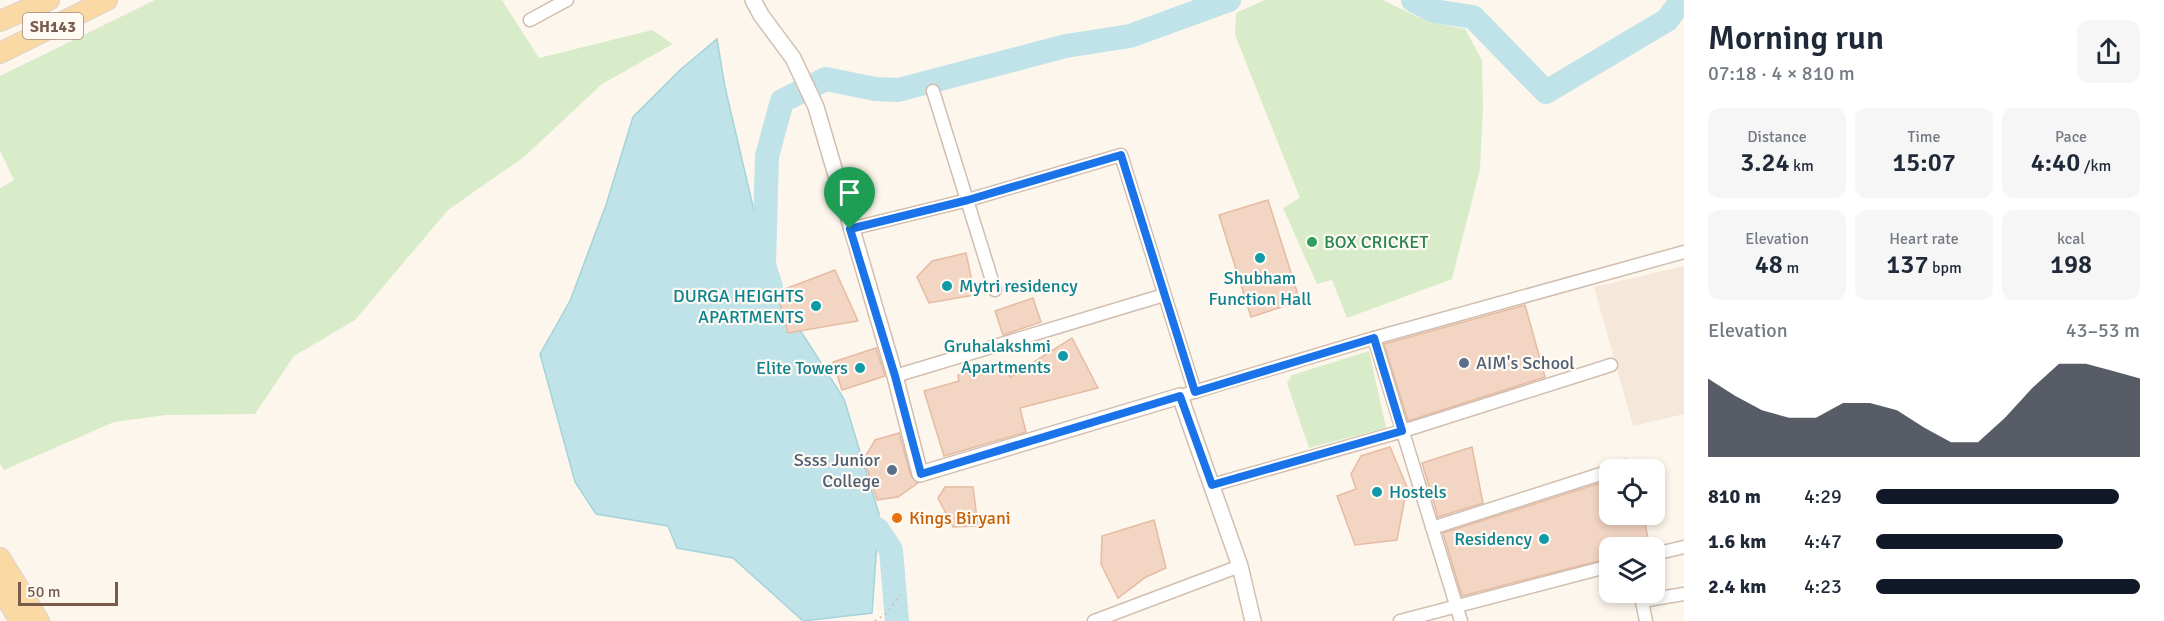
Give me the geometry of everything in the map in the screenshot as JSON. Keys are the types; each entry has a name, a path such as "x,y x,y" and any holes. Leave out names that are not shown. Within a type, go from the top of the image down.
{"main road":[{"name":"SH143","path":"0,21 49,0"},
{"name":"SH143","path":"0,53 107,0"},
{"path":"0,558 39,621"},
{"path":"0,588 20,621"}],"street":[{"path":"530,20 567,0"},
{"path":"753,0 761,15 793,58 816,107 895,376 921,474 1374,338 1684,252"},
{"path":"933,91 995,290"},
{"path":"850,229 968,200 1121,155 1164,295 1212,485 1240,566 1253,621"},
{"path":"895,376 1164,295"},
{"path":"1374,338 1461,621"},
{"path":"1212,485 1402,431 1611,365"},
{"path":"1432,528 1599,475"},
{"path":"1665,551 1684,547"},
{"path":"1094,621 1111,618 1240,566"},
{"path":"1400,621 1599,569"},
{"path":"1665,598 1683,598"},
{"path":"1642,603 1646,621"}],"path":[{"path":"875,621 887,613 900,595"}],"shaded area":[{"path":"1684,266 1684,414 1633,426 1594,287"}],"green space":[{"path":"155,0 502,0 539,58 652,30 673,44 602,84 524,157 448,210 355,320 294,356 255,414 166,415 114,422 4,470 0,464 0,188 14,180 0,151 0,76"},
{"path":"1265,0 1383,0 1428,22 1465,29 1482,60 1483,108 1480,169 1452,279 1347,318 1332,280 1317,284 1283,208 1300,198 1235,35 1236,13"},
{"path":"1369,351 1386,428 1309,448 1287,383 1292,375"}],"water":[{"path":"717,39 725,87 766,262 800,330 844,399 879,514 872,613 803,621 733,558 677,548 668,526 596,514 575,482 540,354 570,301 606,205 633,117 680,70"}],"building":[{"name":"Shubham Function Hall","path":"1268,200 1300,301 1251,317 1219,215"},
{"name":"Mytri residency","path":"966,253 975,295 929,303 917,277 932,261"},
{"name":"DURGA HEIGHTS APARTMENTS","path":"835,270 858,321 788,333 777,292"},
{"path":"1033,298 1041,322 1003,335 995,311"},
{"name":"AIM's School","path":"1525,305 1545,377 1408,421 1384,344"},
{"path":"1072,338 1098,388 1020,408 1026,432 944,456 924,391 959,381 958,375 1006,362 1010,377"},
{"name":"Elite Towers","path":"876,348 885,376 842,390 833,362"},
{"name":"Ssss Junior College","path":"899,433 911,476 918,483 898,497 877,500 864,459 875,440"},
{"name":"Hostels","path":"1390,447 1407,487 1397,540 1355,545 1337,496 1356,489 1351,474 1361,456"},
{"path":"1472,447 1483,503 1438,517 1422,463"},
{"name":"Residency","path":"1599,483 1599,525 1645,525 1648,537 1599,537 1599,561 1462,596 1443,533"},
{"path":"945,487 973,487 978,526 953,527 938,498"},
{"path":"1154,520 1166,568 1146,577 1118,598 1101,564 1102,536"}],"waterway":[{"path":"771,287 764,265 767,156 782,101 826,79 875,89 898,90 1066,46 1130,36 1229,0"},
{"path":"1413,0 1433,11 1473,17 1546,92 1667,20 1682,0"},
{"path":"852,513 878,530 891,550 897,621"}],"place":[{"name":"BOX CRICKET","path":"1312,242"},
{"name":"Shubham Function Hall","path":"1260,258"},
{"name":"Mytri residency","path":"947,286"},
{"name":"DURGA HEIGHTS APARTMENTS","path":"816,306"},
{"name":"Gruhalakshmi Apartments","path":"1063,356"},
{"name":"AIM's School","path":"1464,363"},
{"name":"Elite Towers","path":"860,368"},
{"name":"Ssss Junior College","path":"892,470"},
{"name":"Hostels","path":"1377,492"},
{"name":"Kings Biryani","path":"897,518"},
{"name":"Residency","path":"1544,539"}],"route":[{"path":"1121,155 1195,392 1374,338 1402,431 1212,485 1180,396 921,474 895,376 850,229 968,200 1121,155"}]}
